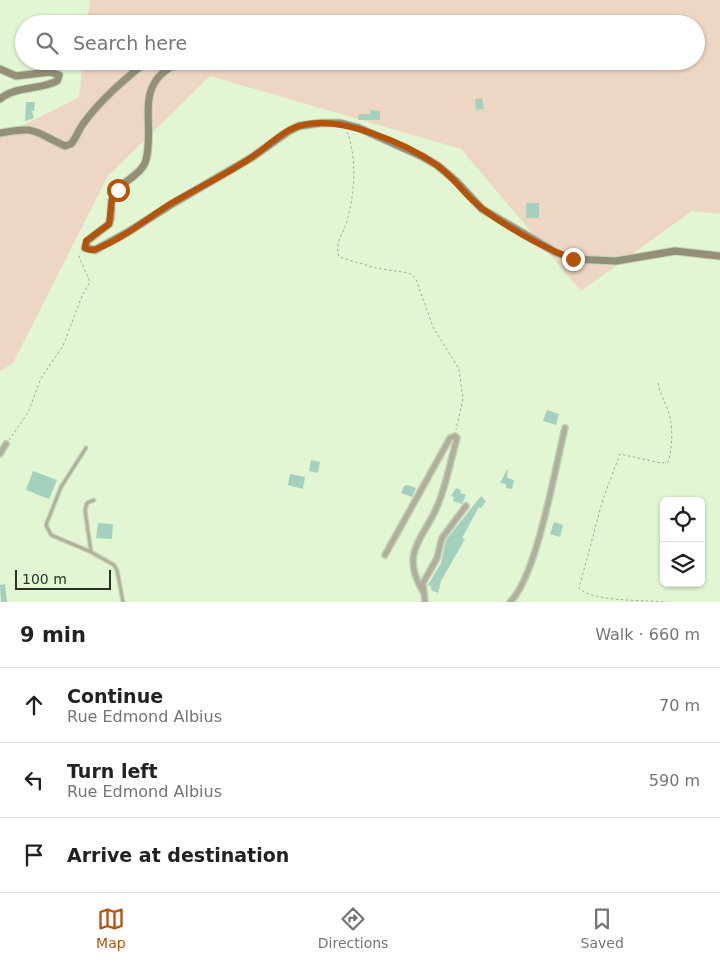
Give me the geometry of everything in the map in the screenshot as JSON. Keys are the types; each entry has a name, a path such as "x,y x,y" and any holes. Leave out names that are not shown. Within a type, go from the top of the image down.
{"main road":[{"path":"0,69 16,76 50,72 59,75 57,81 51,84 13,92 0,99"},
{"path":"0,133 24,128 33,129 65,146 71,144 100,103 136,70"},
{"path":"169,70 157,80 147,104 146,162 115,193 109,224 86,241 85,248 95,250 128,232 251,158 289,131 300,126 321,123 359,128 422,156 456,181 482,209 555,252 573,259 616,261 674,251 720,256"}],"street":[{"path":"510,602 518,594 532,562 565,428"},
{"path":"386,555 450,438 456,436"},
{"path":"425,602 412,558 415,547 439,502 456,436"},
{"path":"0,454 6,444"},
{"path":"422,590 442,538 466,506"}],"lane":[{"path":"86,448 61,487 46,525 51,534 91,552 114,565 122,587 123,602"},
{"path":"91,552 85,510 87,503 94,500"}],"path":[{"path":"340,124 350,140 354,164 348,220 337,242 339,257 370,267 408,272 416,279 433,326 459,369 463,382 462,412 456,436"},
{"path":"6,444 28,413 41,378 63,346 82,296 90,282 79,257 79,253 85,248"},
{"path":"658,383 659,392 670,418 670,456 668,462 661,463 620,454 603,499 579,588 584,593 608,601 667,602"}],"shaded area":[{"path":"90,0 720,0 720,214 692,211 581,291 461,149 210,76 108,176 13,363 0,371 0,137 79,97 82,70 705,70 705,15 88,15"}],"building":[{"path":"482,98 484,109 476,110 475,99"},
{"path":"26,102 35,102 34,111 32,111 34,118 25,121"},
{"path":"370,110 380,111 380,120 358,120 359,114 370,114"},
{"path":"526,203 539,203 539,218 526,218"},
{"path":"547,410 559,414 556,425 543,421"},
{"path":"311,460 320,462 318,473 309,471"},
{"path":"508,468 507,478 514,480 512,489 506,488 506,484 500,483"},
{"path":"33,471 57,480 49,499 26,490"},
{"path":"290,474 305,477 303,489 288,485"},
{"path":"408,485 416,488 412,497 401,493 404,486"},
{"path":"456,488 461,490 460,493 466,495 462,504 453,501 454,497 451,496"},
{"path":"481,496 486,501 481,508 479,507 462,538 465,539 441,581 438,593 431,590 432,587 428,585 441,563 446,540"},
{"path":"554,522 563,525 560,537 550,534"},
{"path":"98,523 113,524 112,539 96,538"},
{"path":"5,584 7,602 1,602 0,585"}],"route":[{"path":"118,190 112,198 112,214 109,224 86,241 85,248 95,250 128,232 251,158 289,131 300,126 321,123 340,124 359,128 422,156 456,181 469,197 498,220 555,252 573,259"}]}
